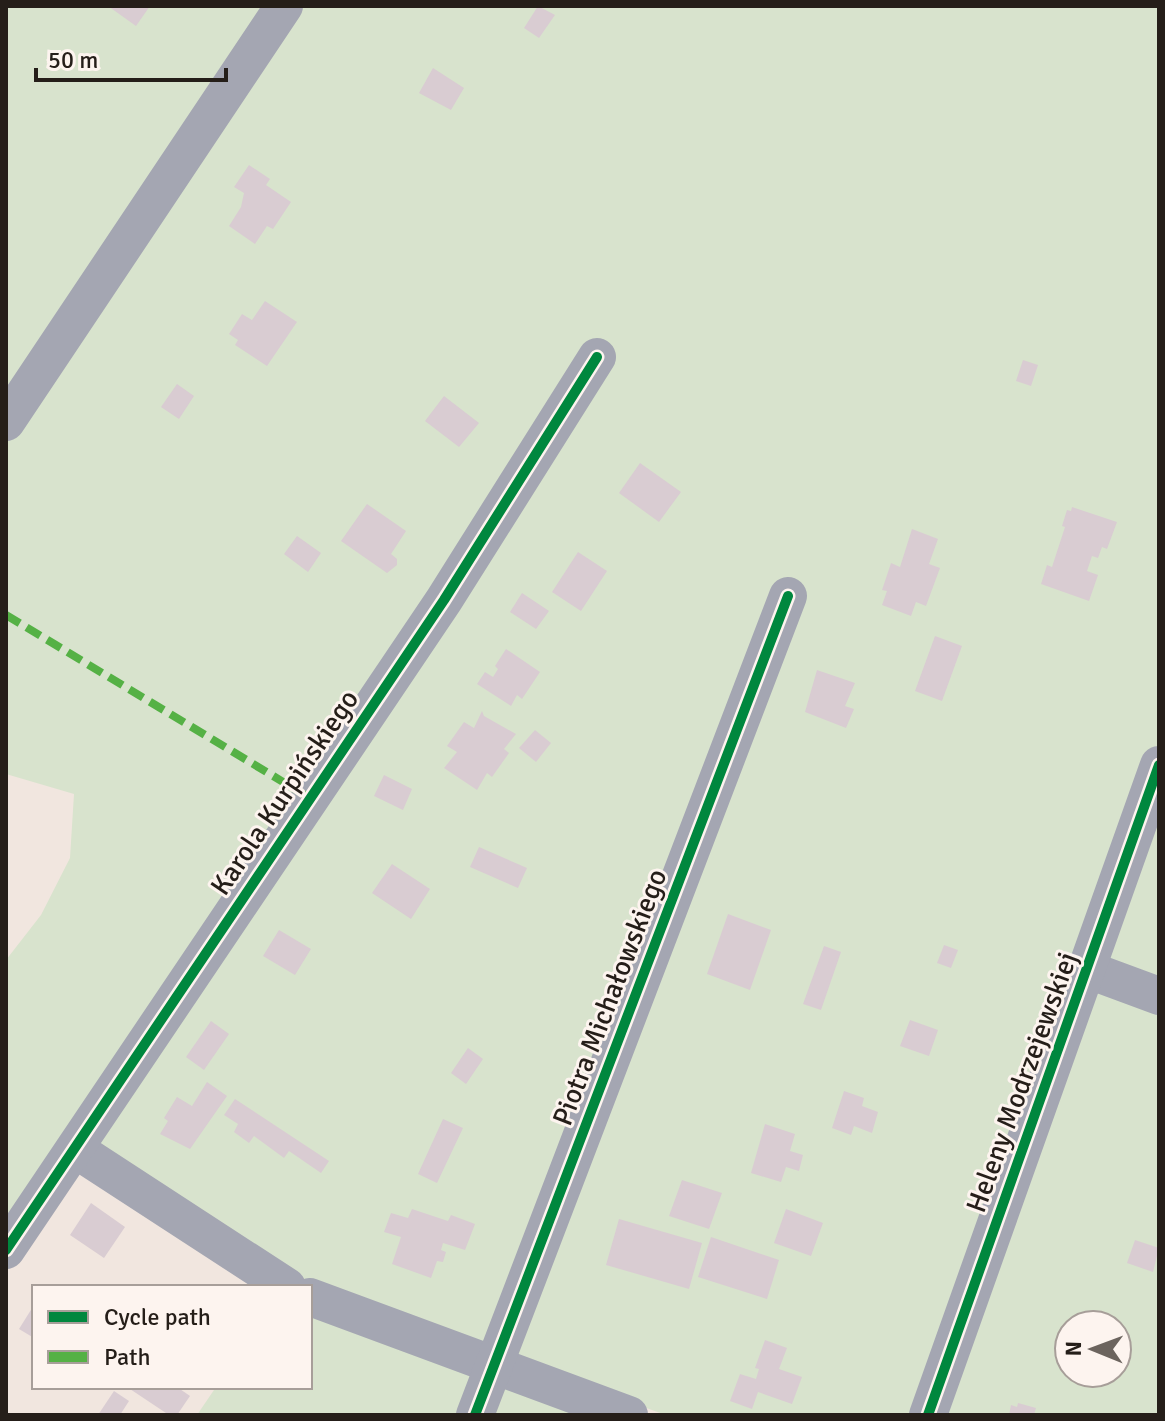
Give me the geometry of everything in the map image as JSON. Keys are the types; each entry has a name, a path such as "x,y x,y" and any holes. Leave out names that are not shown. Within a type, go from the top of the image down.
{"street":[{"path":"6,422 284,6"},
{"name":"Karola Kurpińskiego","path":"6,1250 308,797 444,600 597,357"},
{"name":"Piotra Michałowskiego","path":"475,1415 788,596"},
{"name":"Heleny Modrzejewskiej","path":"928,1415 1159,765"},
{"path":"1086,969 1159,996"},
{"path":"75,1149 284,1285"},
{"path":"312,1298 629,1415"}],"green space":[{"path":"6,6 1159,6 1159,982 1098,961 920,1415 666,1415 312,1289 312,1285 306,1285 104,1147 6,1219 6,960 41,915 70,858 74,794 6,774"},
{"path":"1091,983 1159,1007 1159,1415 940,1415"},
{"path":"312,1313 476,1368 458,1415 197,1415 215,1389 312,1389"},
{"path":"503,1378 603,1415 490,1415"}],"building":[{"path":"108,6 150,6 136,26"},
{"path":"538,6 555,15 539,38 524,28"},
{"path":"433,68 464,88 451,110 419,93"},
{"path":"249,165 270,179 266,185 291,202 273,229 267,226 255,244 229,226 241,207 244,193 234,187"},
{"path":"265,301 297,322 267,366 235,345 238,340 229,334 242,314 252,320"},
{"path":"1023,360 1038,365 1031,386 1016,381"},
{"path":"177,384 194,396 179,419 161,407"},
{"path":"444,396 479,423 459,447 425,421"},
{"path":"640,463 681,492 659,522 619,493"},
{"path":"367,504 406,531 391,554 397,559 397,565 387,573 341,541"},
{"path":"1072,507 1117,522 1107,549 1102,547 1098,558 1092,556 1087,571 1098,575 1089,601 1041,584 1047,565 1052,567 1067,510 1071,511"},
{"path":"912,529 938,539 929,564 940,568 926,606 916,602 911,616 882,605 887,591 882,590 891,563 900,567"},
{"path":"297,536 321,553 308,572 284,554"},
{"path":"578,552 607,571 581,611 552,592"},
{"path":"522,593 549,611 536,629 510,612"},
{"path":"935,636 962,646 942,701 915,691"},
{"path":"506,649 540,672 522,699 517,695 511,706 477,684 485,672 493,677 498,669 495,666"},
{"path":"817,670 855,683 845,706 854,709 846,728 805,712"},
{"path":"482,711 484,716 516,734 504,749 509,753 492,777 487,773 477,790 444,768 457,752 447,746 464,722 474,728"},
{"path":"535,730 551,743 536,762 519,748"},
{"path":"384,775 412,789 403,810 374,796"},
{"path":"479,847 527,868 518,888 470,867"},
{"path":"392,864 430,889 411,919 372,893"},
{"path":"728,914 771,930 750,990 707,974"},
{"path":"279,930 311,949 295,975 263,956"},
{"path":"944,945 958,950 951,968 937,963"},
{"path":"824,946 841,952 821,1010 803,1004"},
{"path":"910,1020 938,1030 929,1056 900,1046"},
{"path":"211,1021 229,1034 204,1070 186,1057"},
{"path":"468,1048 483,1059 466,1084 451,1073"},
{"path":"207,1082 227,1096 190,1149 160,1134 168,1121 164,1118 177,1097 192,1106"},
{"path":"844,1091 864,1098 862,1106 878,1112 872,1133 854,1126 851,1135 832,1128"},
{"path":"235,1099 329,1161 321,1173 289,1151 284,1158 254,1136 249,1143 234,1132 238,1124 224,1115"},
{"path":"443,1119 463,1128 437,1183 418,1174"},
{"path":"765,1124 795,1134 790,1151 803,1155 799,1171 786,1167 781,1182 751,1173"},
{"path":"682,1180 722,1193 709,1229 669,1216"},
{"path":"91,1203 125,1227 104,1258 70,1235"},
{"path":"412,1209 448,1221 451,1215 475,1224 465,1250 443,1243 441,1250 446,1252 443,1262 437,1261 431,1278 392,1264 401,1237 384,1232 391,1213 408,1218"},
{"path":"786,1209 823,1223 811,1256 774,1243"},
{"path":"619,1219 702,1243 689,1289 606,1265"},
{"path":"711,1237 779,1260 767,1299 698,1277"},
{"path":"1135,1240 1159,1248 1153,1272 1127,1263"},
{"path":"32,1308 32,1337 19,1329"},
{"path":"765,1340 787,1348 779,1369 802,1377 792,1404 758,1392 752,1409 730,1401 740,1374 756,1379 759,1369 755,1368"},
{"path":"130,1389 180,1389 190,1396 177,1415 169,1415"},
{"path":"114,1391 129,1401 120,1415 98,1415"},
{"path":"1018,1403 1036,1408 1034,1415 1009,1415 1011,1405 1017,1407"}],"marked path":[{"path":"6,615 308,797"}],"cycle path":[{"path":"6,1250 444,600 597,357"},
{"path":"475,1415 788,596"},
{"path":"928,1415 1159,765"}]}
